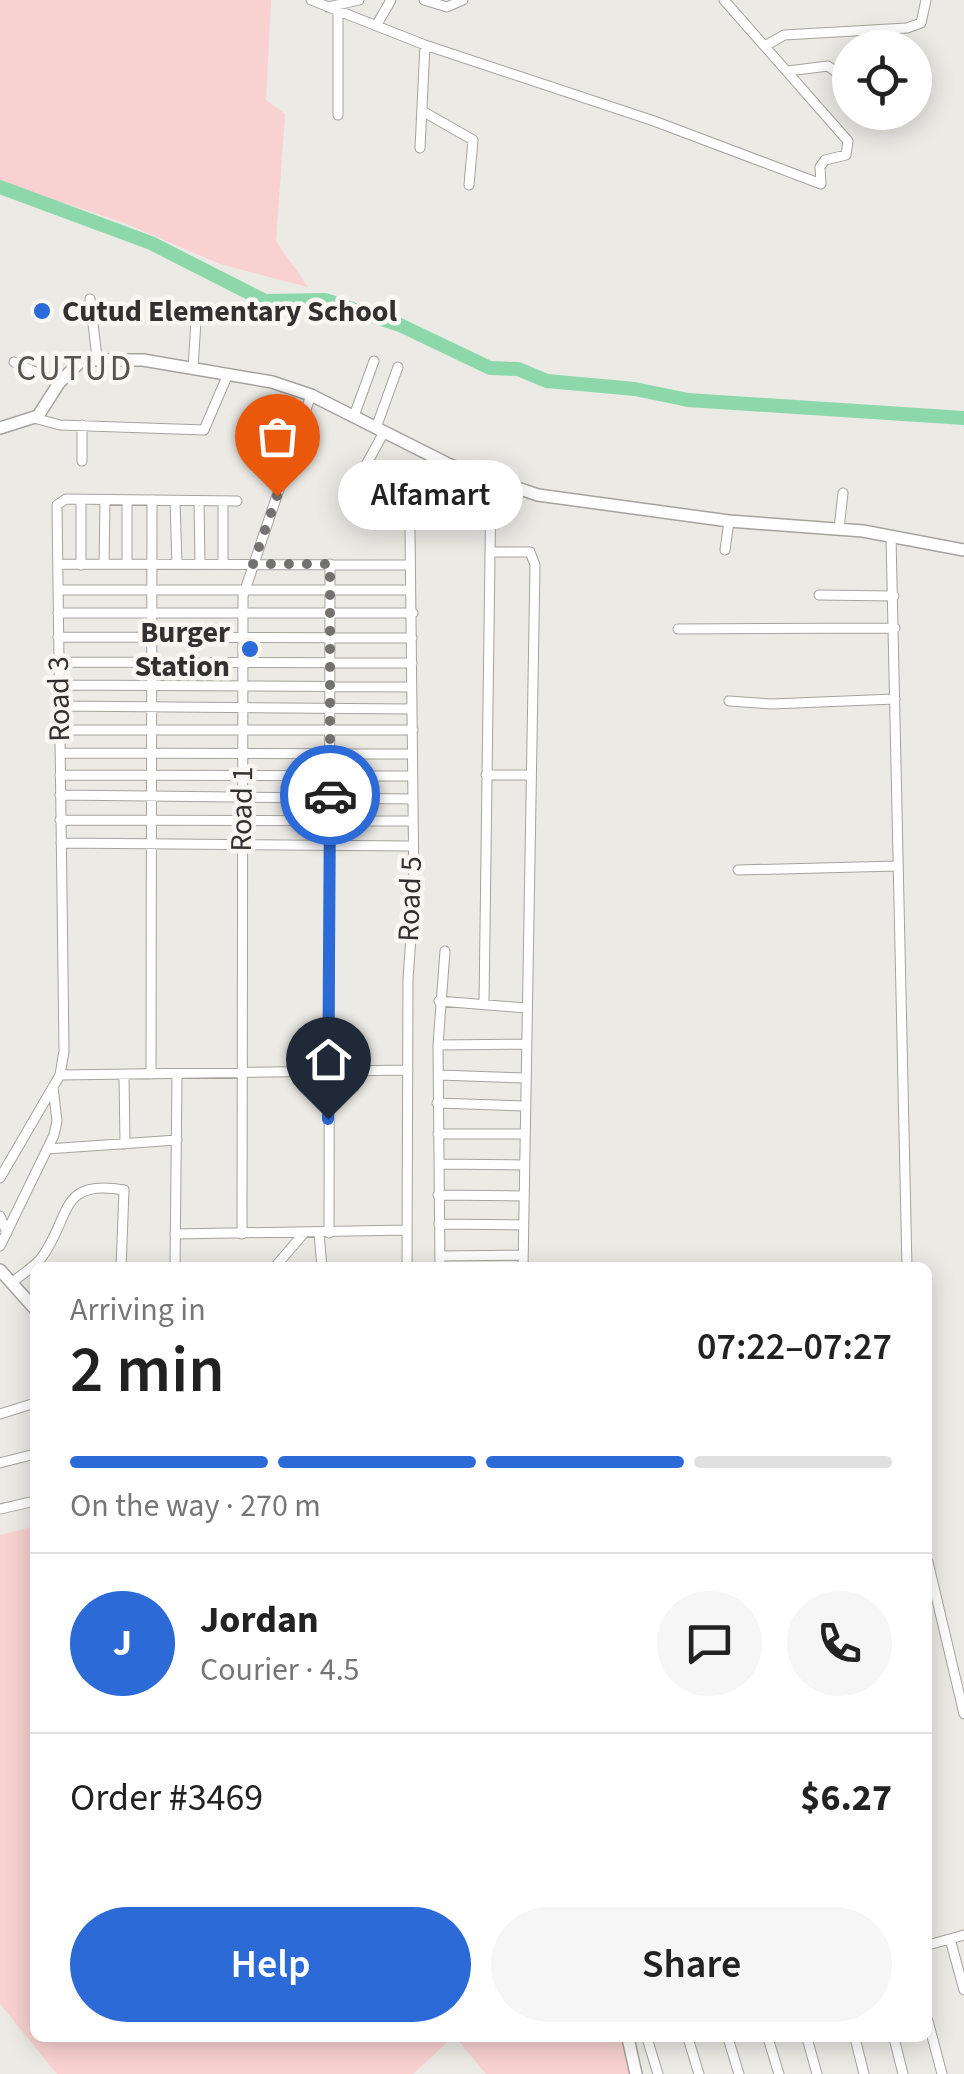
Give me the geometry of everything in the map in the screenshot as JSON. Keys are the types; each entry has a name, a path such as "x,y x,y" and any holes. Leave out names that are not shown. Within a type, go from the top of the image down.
{"street":[{"path":"312,0 425,45 627,111 822,184 820,166 825,160 846,155 848,141 724,0"},
{"path":"333,9 359,0"},
{"path":"376,26 391,0"},
{"path":"424,0 447,6 462,0"},
{"path":"765,46 784,35 907,28 922,22 926,0"},
{"path":"333,9 338,115"},
{"path":"420,148 425,45"},
{"path":"788,71 828,66 832,69"},
{"path":"424,112 473,140 469,185"},
{"path":"90,299 97,357"},
{"path":"194,368 196,322"},
{"path":"34,418 58,383 82,360 97,357 194,368 310,395 491,481 559,499 728,521 839,529 964,550"},
{"path":"354,416 374,361"},
{"path":"14,362 58,383"},
{"path":"361,474 380,430 398,366"},
{"path":"0,428 34,418 82,425 204,430 214,415 228,374"},
{"name":"Road 1","path":"242,1234 243,612 253,564 310,395"},
{"path":"82,425 82,461"},
{"path":"142,439 143,426"},
{"path":"484,1003 491,481"},
{"path":"839,529 843,494"},
{"name":"Road 3","path":"60,1075 64,1016 57,505 63,500 81,500"},
{"path":"81,564 81,500 237,501"},
{"path":"150,1074 148,775 152,500"},
{"path":"104,564 105,501"},
{"path":"127,501 127,564"},
{"path":"199,501 200,563"},
{"path":"222,501 223,564"},
{"path":"175,502 177,564"},
{"path":"725,550 728,521"},
{"name":"Road 5","path":"407,1262 413,730 410,530"},
{"path":"891,536 888,558 895,628 907,1262"},
{"path":"490,552 530,552 534,557 535,719 528,775 533,810 523,1262"},
{"path":"58,564 409,565"},
{"path":"322,1262 329,1070 330,564"},
{"path":"58,590 410,590"},
{"path":"819,595 894,596"},
{"path":"58,612 413,613"},
{"path":"678,630 895,628"},
{"path":"58,637 412,638"},
{"path":"58,662 412,662"},
{"path":"59,686 411,686"},
{"path":"729,701 771,704 895,699"},
{"path":"59,706 411,709"},
{"path":"60,730 413,730"},
{"path":"61,753 412,754"},
{"path":"60,775 410,776"},
{"path":"486,775 528,775"},
{"path":"60,795 412,800"},
{"path":"60,820 411,821"},
{"path":"60,843 411,846"},
{"path":"738,870 897,866"},
{"path":"440,1262 438,1045 445,950"},
{"path":"439,1001 526,1008"},
{"path":"438,1045 526,1044"},
{"path":"0,1178 60,1075 408,1070"},
{"path":"176,1262 177,1074"},
{"path":"439,1074 525,1078"},
{"path":"124,1075 125,1144"},
{"path":"0,1246 57,1124 53,1087"},
{"path":"438,1103 525,1106"},
{"path":"438,1134 524,1134"},
{"path":"47,1149 177,1140"},
{"path":"438,1164 523,1164"},
{"path":"43,1262 73,1194 121,1189 122,1262"},
{"path":"438,1194 523,1196"},
{"path":"0,1216 7,1233"},
{"path":"439,1224 523,1225"},
{"path":"175,1234 407,1230"},
{"path":"279,1262 304,1233"},
{"path":"440,1256 523,1256"},
{"path":"0,1270 30,1304"},
{"path":"12,1283 30,1272"},
{"path":"0,1414 30,1405"},
{"path":"0,1462 30,1455"},
{"path":"0,1509 30,1502"},
{"path":"932,1579 964,1714"},
{"path":"932,1944 964,1935"},
{"path":"950,1938 964,1990"},
{"path":"932,2036 942,2074"},
{"path":"629,2042 636,2074"},
{"path":"648,2042 658,2074"},
{"path":"689,2042 698,2074"},
{"path":"729,2042 738,2074"},
{"path":"769,2042 779,2074"},
{"path":"808,2042 817,2074"},
{"path":"857,2042 864,2074"},
{"path":"895,2042 903,2074"}],"shaded area":[{"path":"0,0 271,0 266,100 285,114 276,241 308,287 220,264 122,222 0,182"},
{"path":"30,1527 30,2041 0,2004 0,1535"},
{"path":"31,2042 448,2042 413,2074 57,2074"},
{"path":"459,2042 624,2042 633,2074 486,2074"}],"waterway":[{"path":"0,187 151,243 265,301 325,300 400,325 490,368 518,369 547,381 635,389 688,400 964,418"}],"way so far":[{"path":"277,496 253,564 330,564 330,795"}],"place":[{"name":"Cutud Elementary School","path":"42,311"},
{"name":"Alfamart","path":"277,496"},
{"name":"Burger Station","path":"250,649"}],"district":[{"name":"CUTUD","path":"75,369"}],"route":[{"path":"328,1119 330,795"}]}
